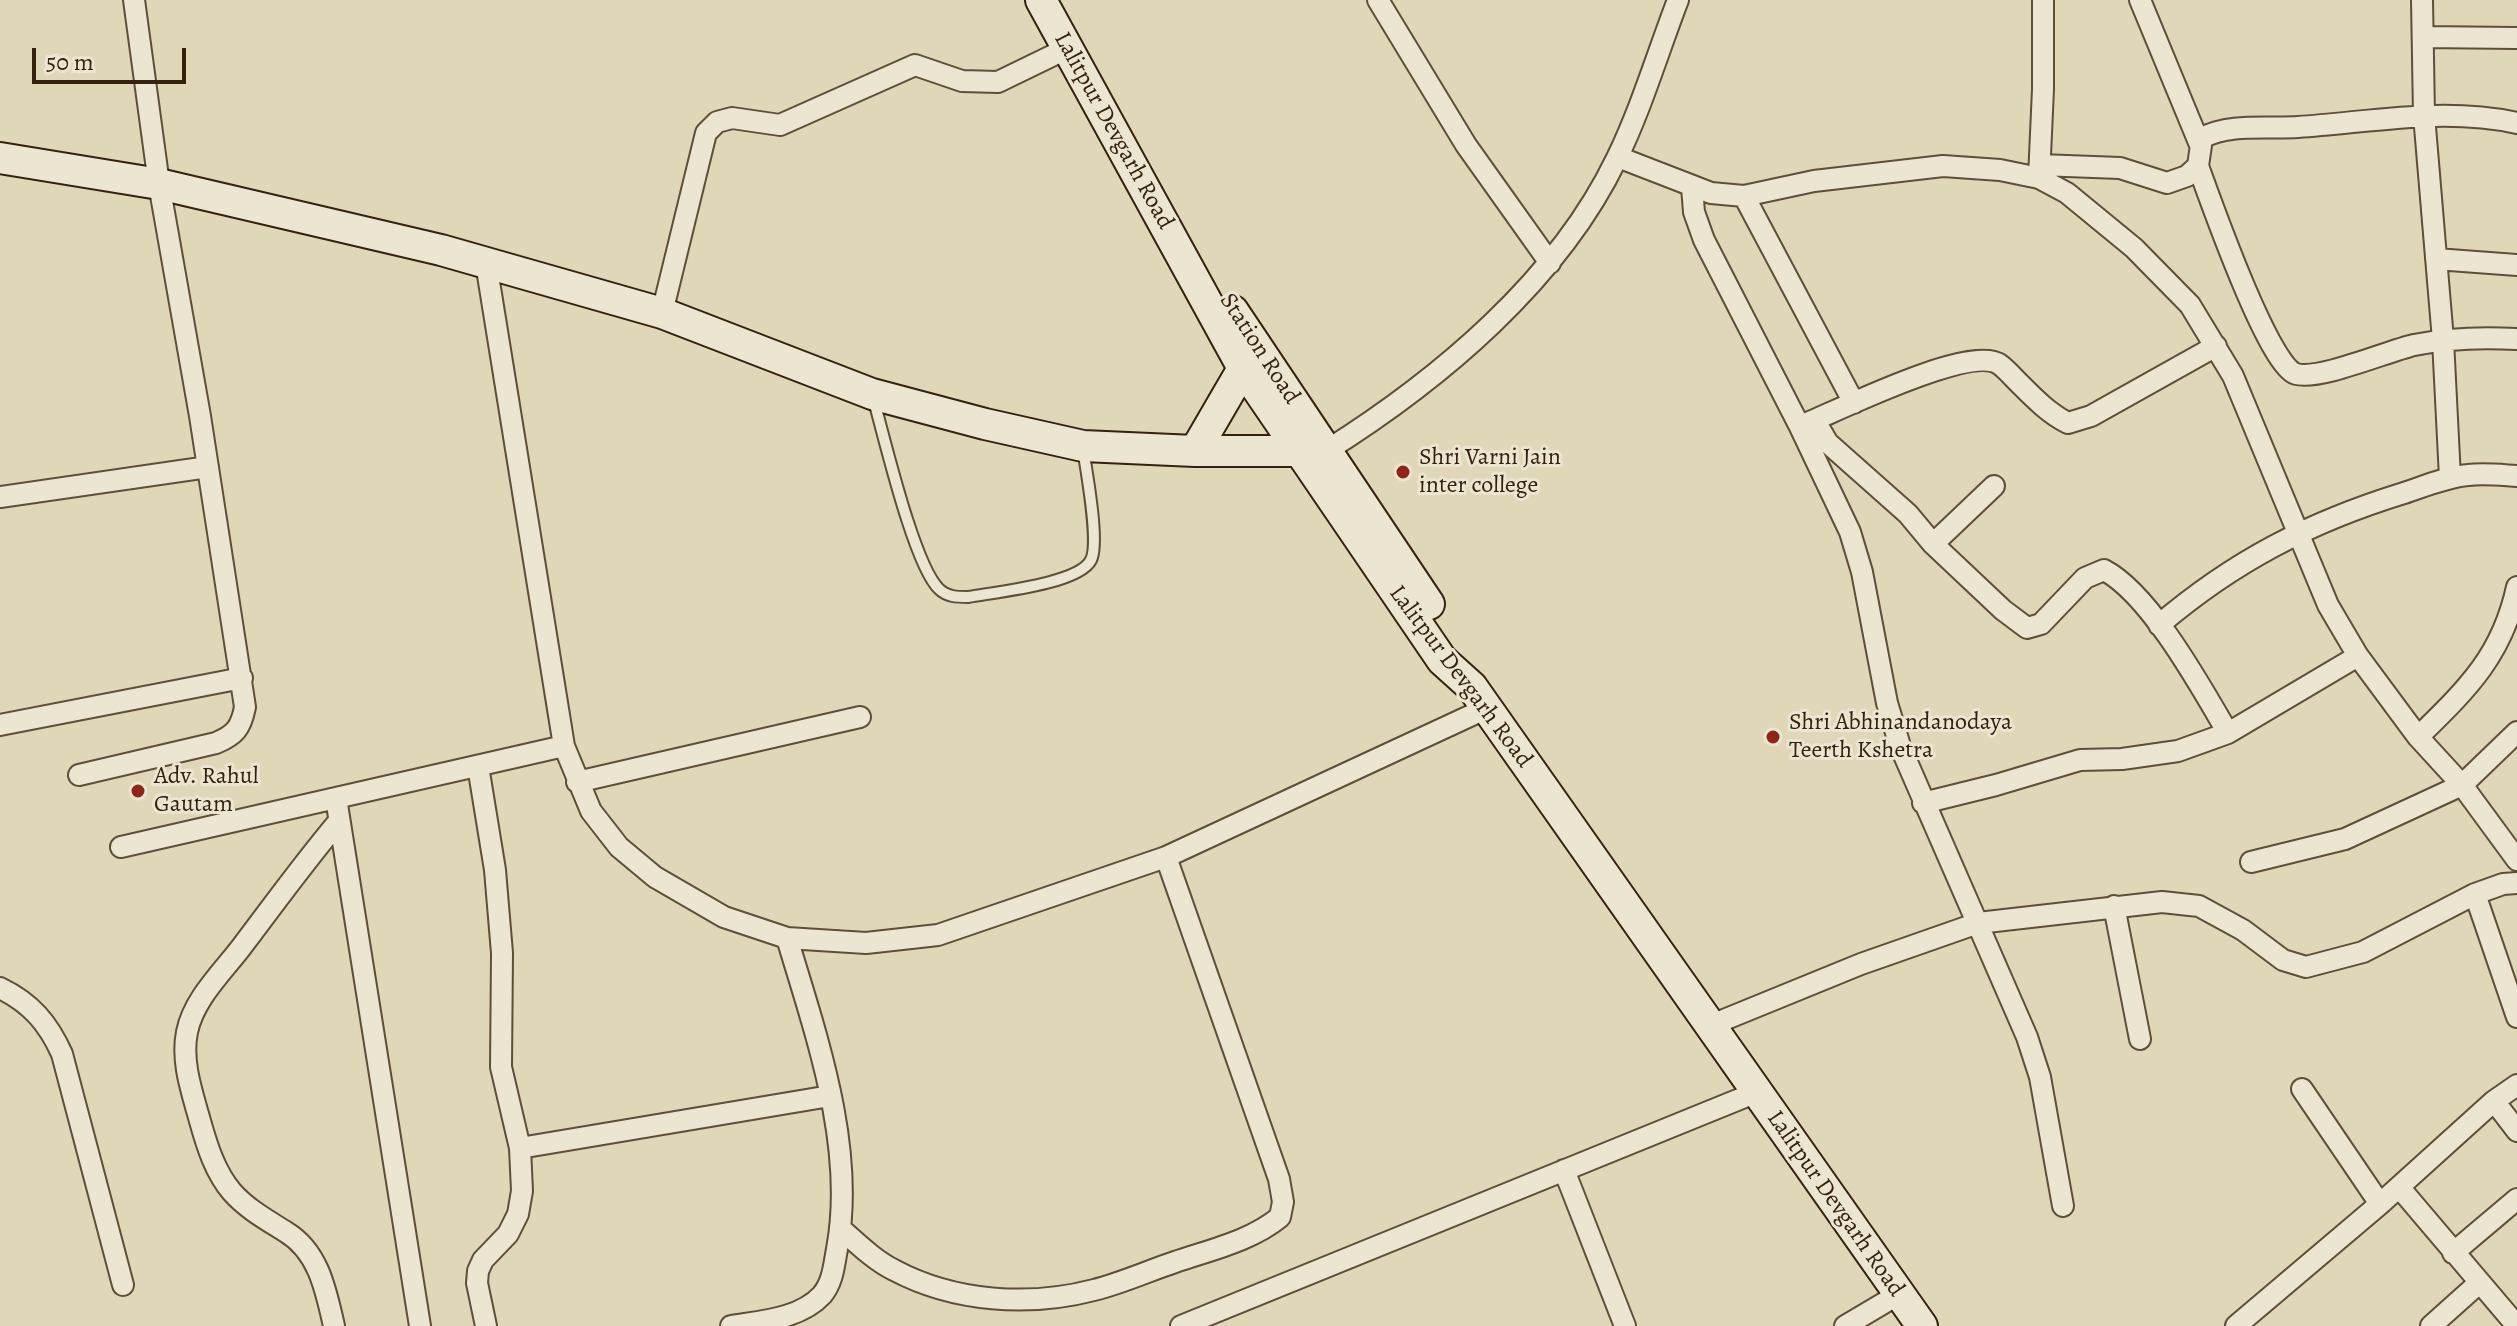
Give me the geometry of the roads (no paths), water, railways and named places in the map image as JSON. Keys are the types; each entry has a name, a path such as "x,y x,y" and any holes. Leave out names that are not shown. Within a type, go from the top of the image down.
{"main road":[{"name":"Lalitpur Devgarh Road","path":"1041,0 1249,358 1312,451 1442,660 1479,698 1922,1326"},
{"name":"Station Road","path":"1063,0 1226,299 1249,358"},
{"path":"0,158 159,184 486,263 662,313 872,394 1083,446 1195,451 1312,451"},
{"path":"1195,451 1249,358"}],"street":[{"path":"79,775 216,743 233,735 242,724 245,707 208,467 159,184 134,0"},
{"path":"1378,0 1466,145 1550,263"},
{"path":"1312,451 1422,386 1462,352 1550,263 1593,203 1618,157 1678,0"},
{"path":"2040,171 2043,0"},
{"path":"2140,0 2200,145"},
{"path":"2422,0 2424,115 2443,340 2450,478"},
{"path":"2423,37 2517,38"},
{"path":"662,313 706,133 717,122 732,118 780,125 915,65 962,81 998,82 1068,48"},
{"path":"2517,123 2487,117 2424,115 2298,127 2216,130 2202,138 2198,166 2263,332 2286,369 2295,374 2314,374 2443,340 2517,339"},
{"path":"1618,157 1711,193 1744,196 1814,181 1943,166 2040,171 2120,168 2167,183 2187,176 2198,166"},
{"path":"2040,171 2134,248 2190,305 2233,376 2328,605 2358,656 2418,737 2508,831 2517,860"},
{"path":"1692,187 1694,212 1704,240 1807,424 1850,532 1862,572 1887,703 1900,746 2027,1037 2040,1077 2063,1206"},
{"path":"1744,196 1854,403"},
{"path":"2436,259 2517,265"},
{"path":"486,263 564,746 577,782 591,811 619,847 655,877 724,917 787,938 866,943 938,935 1166,857 1479,698"},
{"path":"1807,424 1901,382 1985,360 1998,363 2052,415 2068,423 2091,416 2216,346"},
{"path":"1807,424 1908,514 1933,544 2003,610 2027,628 2041,624 2085,578 2104,570 2119,578 2159,625 2228,733"},
{"path":"0,497 208,467"},
{"path":"2159,625 2231,570 2298,532 2365,505 2450,478 2470,475 2517,476"},
{"path":"1933,544 1994,486"},
{"path":"2418,737 2474,681 2502,638 2517,587"},
{"path":"1923,803 2080,760 2122,759 2178,751 2228,733 2358,656"},
{"path":"0,725 242,678"},
{"path":"577,782 860,717"},
{"path":"2251,862 2345,839 2462,785 2517,732"},
{"path":"121,847 564,746"},
{"path":"478,766 495,870 501,939 501,1067 520,1148 522,1191 518,1214 508,1234 483,1260 478,1271 477,1283 486,1326"},
{"path":"336,798 420,1326"},
{"path":"334,1326 324,1284 303,1247 290,1234 233,1194 217,1172 185,1057 187,1029 206,992 296,872 339,821"},
{"path":"841,1229 893,1270 931,1285 975,1296 1020,1301 1062,1297 1096,1289 1238,1240 1268,1227 1280,1217 1283,1202 1279,1179 1166,857"},
{"path":"1709,1026 1861,964 1978,923 2162,902 2199,906 2243,930 2283,960 2306,967 2363,952 2475,894 2503,884 2517,883"},
{"path":"2475,894 2517,1017"},
{"path":"2114,906 2140,1039"},
{"path":"731,1326 789,1314 806,1307 821,1295 831,1280 841,1229 839,1144 812,1020 787,938"},
{"path":"0,988 29,1005 41,1017 62,1054 123,1285"},
{"path":"2236,1326 2380,1204 2494,1101 2517,1085"},
{"path":"2302,1089 2380,1204"},
{"path":"1181,1326 1757,1092"},
{"path":"520,1148 830,1096"},
{"path":"2494,1101 2517,1131"},
{"path":"1564,1170 1625,1326"},
{"path":"2399,1187 2517,1326"},
{"path":"2453,1253 2517,1199"},
{"path":"2431,1326 2479,1283"},
{"path":"1845,1326 1899,1294"}],"lane":[{"path":"872,394 916,544 929,575 939,589 952,597 968,597 1065,578 1087,565 1092,559 1094,536 1083,446"}],"place":[{"name":"Shri Varni Jain inter college","path":"1403,472"},
{"name":"Shri Abhinandanodaya Teerth Kshetra","path":"1773,737"},
{"name":"Adv. Rahul Gautam","path":"138,791"}]}
